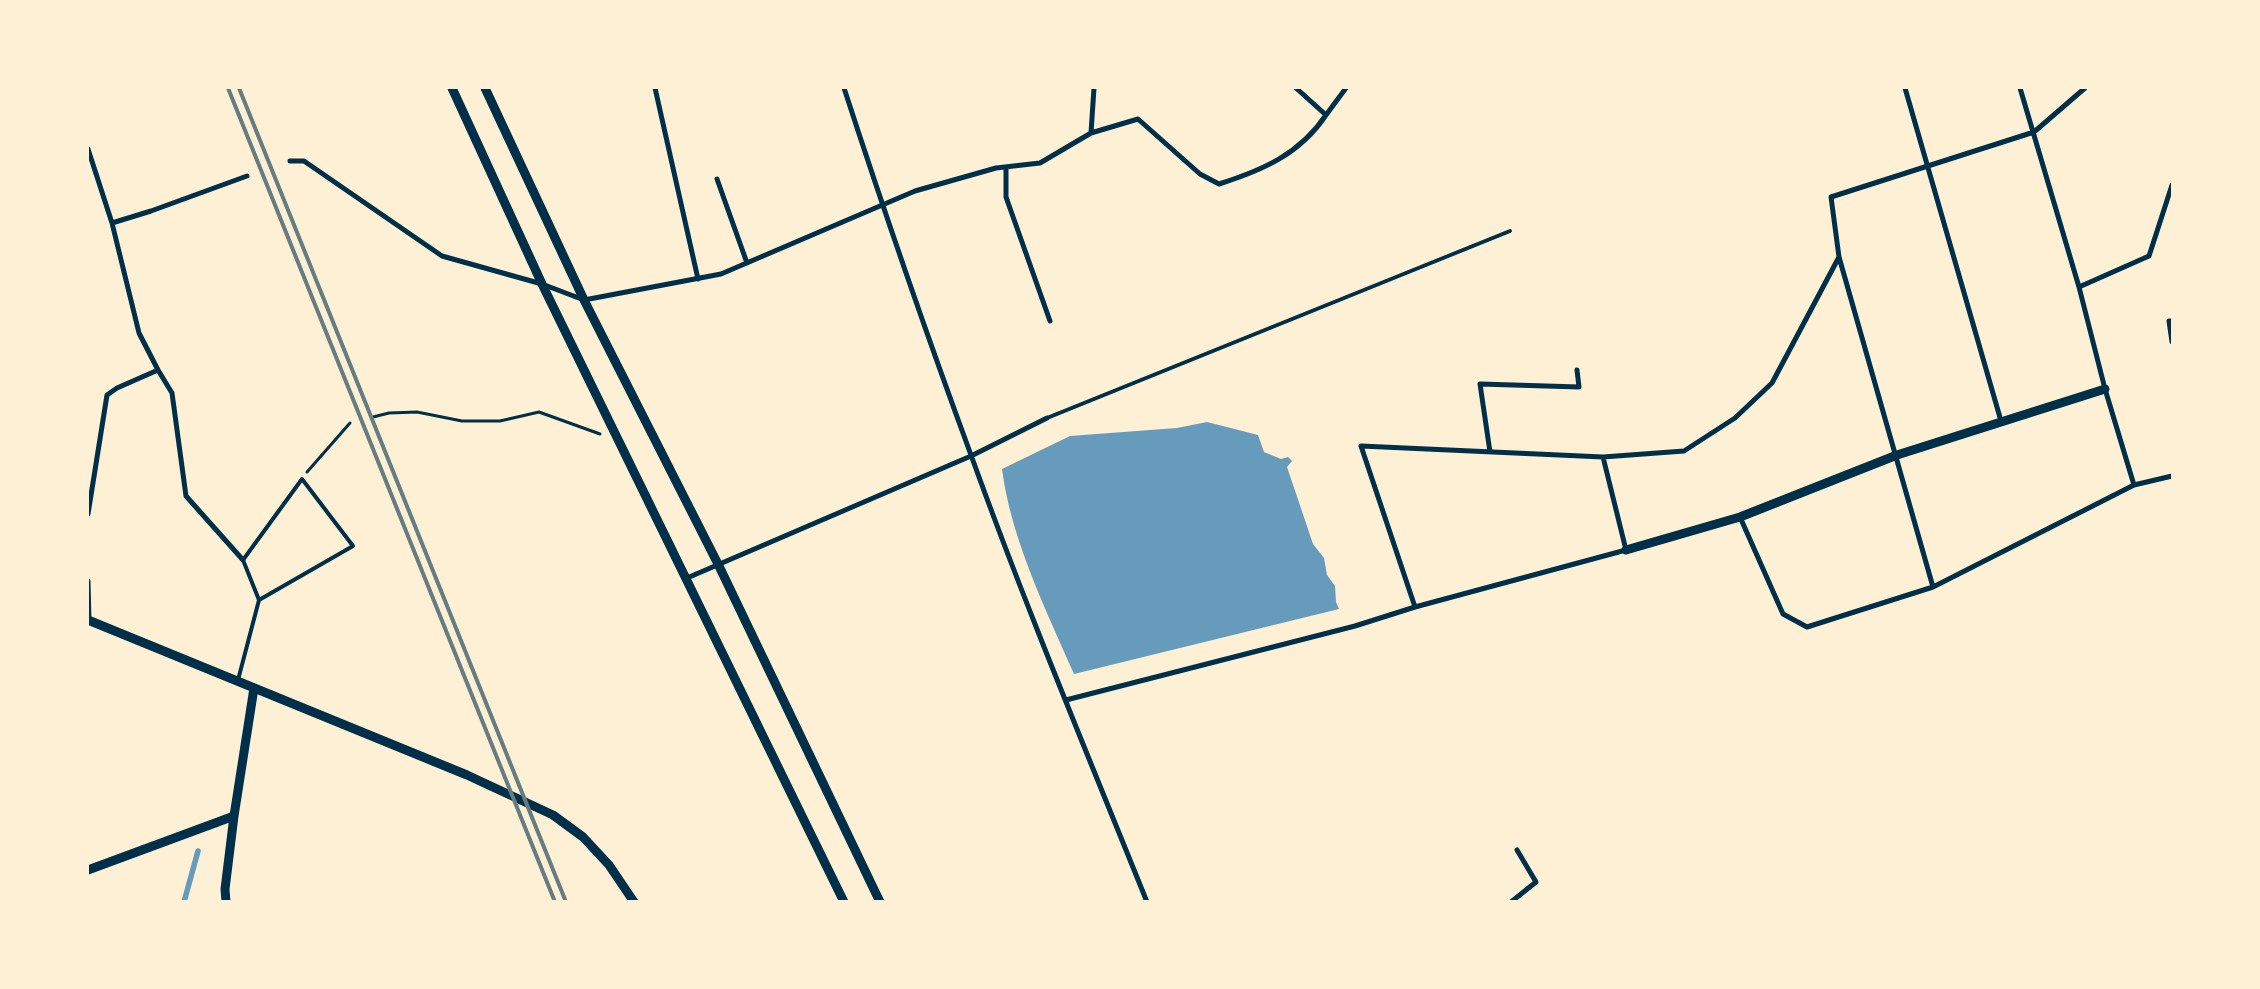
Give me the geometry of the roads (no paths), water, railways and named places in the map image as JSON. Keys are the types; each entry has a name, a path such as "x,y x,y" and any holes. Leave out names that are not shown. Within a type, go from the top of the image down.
{"street":[{"path":"452,88 542,284 844,902"},
{"path":"485,88 584,300 718,566 880,902"},
{"path":"656,88 698,279"},
{"path":"844,88 882,204 971,456 1147,902"},
{"path":"1091,133 1094,88"},
{"path":"1296,88 1326,115"},
{"path":"290,161 304,161 442,256 542,284 584,300 721,274 882,204 915,192 1006,167 1040,163 1091,133 1138,119 1200,174 1219,184 1273,164 1317,129 1346,88"},
{"path":"1905,88 2001,421"},
{"path":"2020,88 2079,287 2105,389 2134,485"},
{"path":"1932,587 1897,455 1839,257 1831,198 2034,132 2086,88"},
{"path":"88,149 112,223 139,333 172,393 186,496 243,560"},
{"path":"1006,167 1006,197 1050,321"},
{"path":"112,223 247,176"},
{"path":"717,179 747,264"},
{"path":"2079,287 2149,256 2172,185"},
{"path":"1415,606 1361,446 1603,457 1684,450 1735,418 1772,382 1839,257"},
{"path":"2172,320 2169,321 2172,342"},
{"path":"88,514 107,395 117,388 158,370"},
{"path":"1490,452 1480,384 1579,387 1576,370"},
{"path":"1066,700 1355,626 1415,606 1626,550 1740,517 1897,455 2105,389"},
{"path":"687,578 971,456 1047,418"},
{"path":"1603,457 1626,550"},
{"path":"1740,517 1784,614 1807,627 1932,587 2134,485 2172,476"},
{"path":"88,582 88,620 466,775 553,816 583,838 609,865 634,902"},
{"path":"226,902 234,816 254,688"},
{"path":"88,870 234,816"},
{"path":"1511,902 1536,882 1518,850"}],"lane":[{"path":"1047,418 1510,231"},
{"path":"238,682 258,600 243,560 302,479 353,546 258,600"}],"water":[{"path":"1207,422 1258,435 1264,452 1281,459 1288,457 1292,461 1287,467 1313,544 1324,558 1327,575 1335,586 1336,602 1339,609 1074,674 1021,548 1013,522 1002,469 1070,436 1177,428"}],"waterway":[{"path":"184,902 198,851"}],"railway":[{"path":"228,88 555,902"},
{"path":"239,88 566,902"}]}
